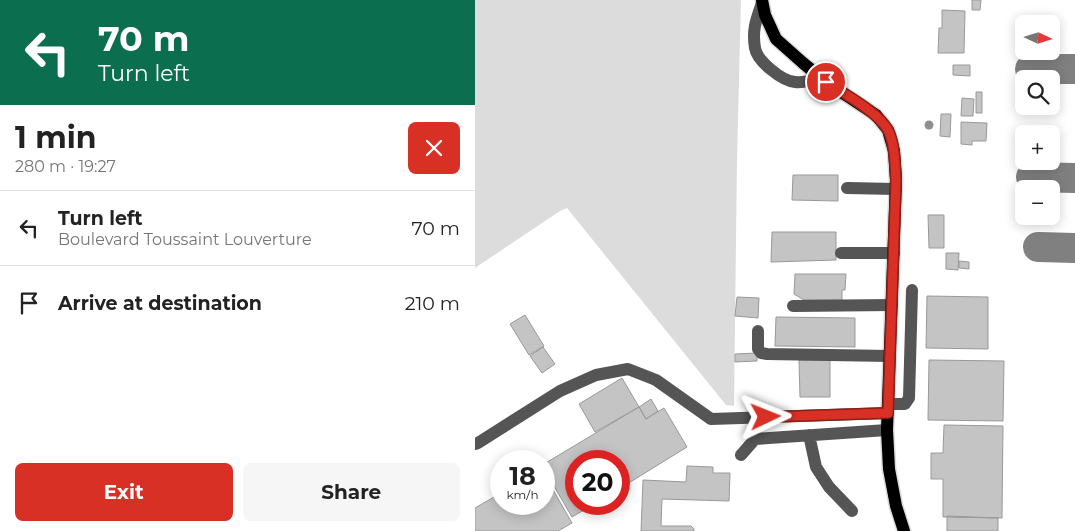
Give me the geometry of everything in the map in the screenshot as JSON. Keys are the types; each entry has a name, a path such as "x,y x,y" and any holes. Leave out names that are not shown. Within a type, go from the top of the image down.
{"main road":[{"path":"762,1 765,15 776,39 821,78 876,115 888,130 895,152 896,189 887,430 889,469 904,531"}],"lane":[{"path":"762,1 754,26 755,51 766,67 793,82 806,82 821,78"},
{"path":"847,188 896,189"},
{"path":"841,253 894,253"},
{"path":"475,444 517,420 560,391 596,375 628,369 656,380 711,419 888,408 905,404 909,398 912,290"},
{"path":"793,306 892,305"},
{"path":"758,331 758,349 761,353 890,356"},
{"path":"741,455 755,439 887,430"},
{"path":"809,435 815,467 829,487 852,511"}],"shaded area":[{"path":"475,0 741,0 734,406 726,405 567,208 475,268"}],"building":[{"path":"972,0 981,0 980,10 972,10"},
{"path":"942,10 965,11 964,53 938,53 939,28 942,28"},
{"path":"953,65 970,65 970,76 953,75"},
{"path":"976,92 982,92 982,113 976,113"},
{"path":"962,98 974,99 973,116 961,116"},
{"path":"941,114 951,114 950,137 940,136"},
{"path":"961,122 987,123 986,141 972,141 972,145 961,144"},
{"path":"793,175 838,175 838,201 792,200"},
{"path":"928,215 944,215 944,248 929,248"},
{"path":"772,232 836,232 836,260 771,262"},
{"path":"946,253 959,253 958,270 946,269"},
{"path":"959,261 969,262 969,269 959,268"},
{"path":"795,274 846,274 845,290 842,290 842,300 804,300 794,294"},
{"path":"927,296 988,297 988,349 926,348"},
{"path":"737,297 759,298 758,318 735,316"},
{"path":"525,315 544,346 529,355 510,324"},
{"path":"776,317 855,318 855,347 775,346"},
{"path":"543,347 555,364 542,373 530,356"},
{"path":"757,353 757,361 735,362 735,354"},
{"path":"799,360 830,360 830,397 800,397"},
{"path":"929,360 1004,361 1003,421 928,420"},
{"path":"622,378 639,407 595,432 579,404"},
{"path":"651,399 658,411 646,419 639,407"},
{"path":"639,407 646,419 664,408 687,447 630,482 630,450 567,450"},
{"path":"944,425 1003,426 1002,518 943,517 943,479 931,479 931,453 943,453"},
{"path":"565,451 565,505 555,488 555,457"},
{"path":"687,466 713,467 713,473 730,473 729,501 662,499 661,526 691,526 694,531 641,531 643,480 686,482"},
{"path":"555,493 565,511 565,515 567,515 572,523 558,531 475,531 475,508 490,499 490,515 555,515"},
{"path":"947,516 998,518 998,531 947,531"}],"taxiway":[{"path":"1030,69 1075,69"},
{"path":"1031,177 1075,178"},
{"path":"1038,247 1075,248"}],"route":[{"path":"766,417 888,413 896,180 895,152 888,130 876,115 826,82"}]}
